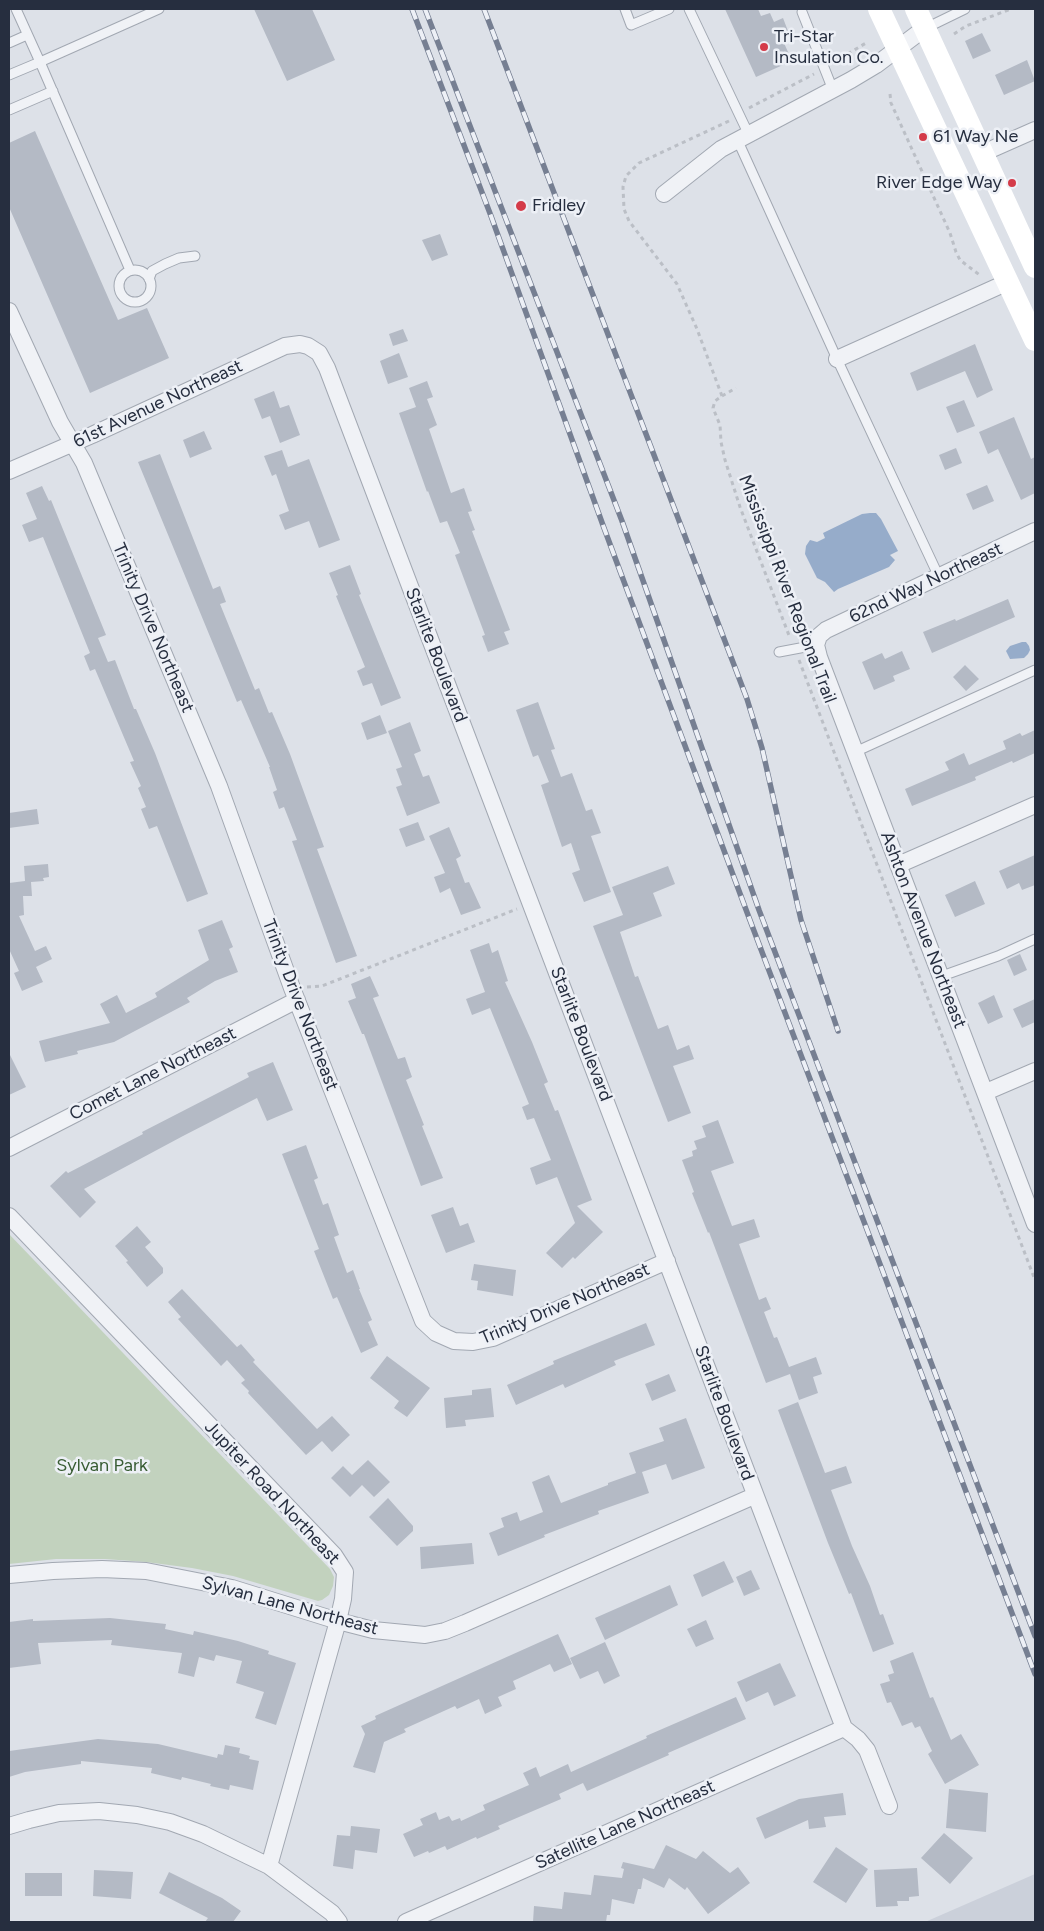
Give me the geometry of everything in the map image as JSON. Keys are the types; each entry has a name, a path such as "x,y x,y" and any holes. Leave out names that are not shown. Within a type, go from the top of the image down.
{"main road":[{"path":"879,9 1035,340"},
{"path":"921,18 1035,267"}],"street":[{"path":"664,194 721,149 742,136 833,90 876,65 898,49 921,18"},
{"path":"982,153 1035,130"},
{"path":"837,359 1008,282"},
{"name":"Trinity Drive Northeast","path":"9,311 60,422 84,463 220,786 295,994 423,1321 436,1333 454,1341 473,1342 493,1338 667,1261"},
{"name":"61st Avenue Northeast","path":"9,471 285,346 300,344 308,346"},
{"name":"Starlite Boulevard","path":"308,346 319,353 327,368 667,1261 754,1496 844,1728"},
{"name":"62nd Way Northeast","path":"817,641 826,630 1035,531"},
{"name":"Ashton Avenue Northeast","path":"817,641 819,657 1035,1224"},
{"path":"898,865 1035,805"},
{"name":"Comet Lane Northeast","path":"9,1148 295,994"},
{"path":"986,1092 1035,1071"},
{"name":"Jupiter Road Northeast","path":"9,1216 334,1555 345,1572 343,1599 338,1621 269,1866"},
{"name":"Sylvan Lane Northeast","path":"9,1575 102,1569 146,1571 232,1588 373,1630 426,1635 445,1631 754,1496"},
{"path":"844,1728 858,1739 867,1750 889,1806"},
{"name":"Satellite Lane Northeast","path":"406,1922 844,1728"},
{"path":"9,1826 59,1813 98,1811 137,1815 170,1822 203,1834 269,1866 332,1913 339,1922"}],"lane":[{"path":"16,9 130,270"},
{"path":"9,75 159,9"},
{"path":"625,9 631,25 669,9"},
{"path":"689,9 738,113 742,136 837,359 939,577"},
{"path":"921,18 965,9"},
{"path":"802,12 833,90"},
{"path":"9,43 27,35"},
{"path":"9,110 53,92"},
{"path":"150,279 141,271 130,270 122,277 119,287 128,300 138,301 147,296 151,287 152,271 187,256 195,256"},
{"path":"779,652 795,649 817,641"},
{"path":"855,752 1035,670"},
{"path":"942,976 998,956 1035,940"}],"path":[{"path":"954,34 966,26 1011,9"},
{"path":"736,388 722,396 697,329 677,284 629,220 624,209 626,176 638,163 725,123 738,113 777,95 866,43"},
{"path":"890,94 891,103 943,217 960,260 980,276 1008,282"},
{"name":"Mississippi River Regional Trail","path":"722,396 715,401 713,408 720,425 725,460 740,507 1035,1280"},
{"path":"295,994 322,986 531,903"}],"shaded area":[{"path":"1035,1874 1035,1922 925,1922"}],"green space":[{"name":"Sylvan Park","path":"9,1234 330,1569 334,1577 329,1595 318,1601 233,1576 146,1562 105,1559 56,1559 9,1564"}],"water":[{"path":"876,513 881,519 898,551 890,555 895,560 889,567 834,592 825,582 817,578 805,554 806,546 810,540 817,542 825,538 823,533 862,514"},
{"path":"1026,642 1029,646 1028,654 1024,658 1010,659 1006,651 1010,646"}],"building":[{"path":"254,9 312,9 335,60 287,81"},
{"name":"Tri-Star Insulation Co.","path":"725,9 758,9 761,16 770,13 774,22 783,18 788,31 780,34 792,61 756,77"},
{"path":"982,33 991,51 973,59 965,41"},
{"path":"1027,60 1035,81 1004,95 995,75"},
{"path":"35,131 118,320 147,308 169,358 90,393 9,207 9,143"},
{"path":"440,234 448,255 432,261 422,240"},
{"path":"403,329 408,341 393,346 389,334"},
{"path":"975,344 993,390 977,398 965,371 917,391 910,373"},
{"path":"399,353 408,377 388,384 380,361"},
{"path":"427,381 433,397 427,399 437,425 429,429 451,493 464,488 472,511 468,512 475,530 472,531 510,630 504,632 509,644 488,652 482,636 485,635 455,555 460,553 447,521 440,523 399,413 416,407 409,388"},
{"path":"274,391 280,408 289,405 300,435 280,443 270,416 262,419 254,399"},
{"path":"964,400 975,426 957,433 946,407"},
{"path":"1014,417 1031,459 1035,457 1035,493 1021,500 998,449 988,454 979,432"},
{"path":"204,431 212,449 190,458 183,440"},
{"path":"956,448 962,463 945,470 939,455"},
{"path":"282,450 288,467 309,459 340,540 319,548 309,521 285,530 279,515 289,511 276,474 272,476 264,456"},
{"path":"160,454 213,589 220,586 226,602 220,604 255,690 259,688 269,713 272,712 290,754 324,847 317,849 357,956 336,963 292,841 297,840 284,807 279,809 273,792 277,790 270,767 241,700 237,702 138,462"},
{"path":"987,485 994,501 973,510 966,494"},
{"path":"42,486 49,501 51,500 106,635 98,638 108,662 115,660 134,709 136,709 155,753 208,894 187,902 157,826 149,829 141,809 146,807 138,788 141,786 130,762 134,761 95,669 90,671 84,656 90,653 43,537 29,542 22,525 37,519 26,493"},
{"path":"350,565 361,594 359,595 401,698 381,706 372,683 363,686 357,671 365,667 336,596 338,595 329,573"},
{"path":"1008,599 1015,617 932,653 923,632 955,619 956,621"},
{"path":"902,651 910,669 893,676 895,681 874,690 862,662 882,653 885,659"},
{"path":"965,665 979,679 966,691 953,677"},
{"path":"538,702 555,749 551,750 561,777 572,773 586,811 592,809 601,833 591,836 611,892 584,902 572,873 580,870 571,843 562,847 541,785 549,782 538,755 533,757 516,710"},
{"path":"380,715 387,733 367,740 361,723"},
{"path":"410,722 421,751 414,754 423,777 429,775 440,803 407,816 396,787 402,785 396,769 402,767 388,731"},
{"path":"1035,730 1035,753 1013,763 1012,761 975,777 976,780 912,806 905,789 949,770 945,762 964,753 969,765 1006,749 1003,741 1020,733 1022,736"},
{"path":"37,809 39,824 9,828 9,813"},
{"path":"418,822 425,840 406,847 399,829"},
{"path":"449,827 461,856 456,859 465,883 469,882 481,908 461,915 450,888 440,893 434,877 445,873 429,836"},
{"path":"1035,855 1035,885 1022,890 1019,883 1007,889 999,871"},
{"path":"48,864 49,877 43,878 44,881 31,882 32,896 23,896 24,915 19,916 35,951 46,946 52,959 36,967 43,982 22,991 14,973 19,971 9,949 9,883 25,881 24,866"},
{"path":"668,866 675,884 653,893 662,916 620,932 635,977 638,976 658,1029 668,1025 677,1050 689,1045 694,1059 673,1066 691,1113 668,1122 593,926 623,915 612,887"},
{"path":"975,881 985,904 955,917 945,895"},
{"path":"222,920 233,947 229,949 238,972 215,981 187,998 190,1002 114,1042 77,1051 78,1054 45,1062 39,1041 110,1023 100,1004 117,995 126,1013 157,997 155,993 209,960 198,930"},
{"path":"489,943 492,953 498,950 508,981 505,982 548,1082 544,1084 555,1111 558,1110 592,1200 577,1206 603,1232 575,1259 573,1257 562,1268 546,1253 575,1223 557,1177 536,1185 530,1168 551,1160 534,1118 527,1120 522,1107 529,1104 490,1008 472,1015 466,999 485,992 470,950"},
{"path":"1020,954 1027,970 1014,976 1007,960"},
{"path":"370,976 379,996 373,998 398,1059 405,1057 412,1077 406,1080 443,1178 421,1186 364,1034 362,1034 348,1001 356,998 351,984"},
{"path":"994,995 1003,1017 988,1024 978,1003"},
{"path":"1035,999 1035,1022 1022,1028 1013,1009"},
{"path":"9,1053 26,1087 9,1095"},
{"path":"273,1062 293,1110 267,1121 257,1098 84,1189 96,1202 80,1218 50,1186 66,1171 68,1173 143,1134 142,1132 249,1077 247,1073"},
{"path":"718,1120 734,1163 711,1171 732,1226 754,1219 760,1237 739,1244 759,1300 766,1297 771,1309 764,1312 774,1338 777,1337 789,1367 816,1357 822,1374 813,1377 818,1393 799,1400 790,1374 766,1383 709,1232 692,1193 694,1192 682,1160 693,1156 692,1151 697,1149 694,1141 706,1137 702,1126"},
{"path":"306,1145 318,1178 314,1180 323,1205 328,1203 339,1235 334,1237 347,1273 353,1270 372,1320 368,1322 378,1345 361,1353 337,1297 333,1299 314,1251 319,1249 282,1154"},
{"path":"453,1207 460,1226 468,1223 475,1242 446,1253 431,1215"},
{"path":"137,1226 151,1242 145,1247 163,1268 163,1273 147,1287 115,1246"},
{"path":"474,1264 516,1270 513,1296 477,1290 478,1281 471,1280"},
{"path":"182,1289 237,1347 241,1344 255,1360 253,1362 317,1429 332,1416 350,1435 332,1452 322,1441 306,1455 248,1393 249,1391 241,1383 245,1380 227,1360 221,1366 178,1319 181,1317 168,1302"},
{"path":"646,1323 655,1345 614,1361 616,1365 565,1388 563,1384 516,1405 507,1385 554,1364 553,1361"},
{"path":"387,1356 430,1388 407,1417 394,1408 399,1401 370,1378"},
{"path":"669,1374 676,1391 652,1401 645,1384"},
{"path":"491,1388 494,1417 465,1420 466,1426 446,1428 444,1398 472,1395 472,1390"},
{"path":"798,1402 825,1473 846,1466 852,1483 831,1490 880,1615 883,1614 894,1644 873,1652 851,1593 849,1594 828,1543 778,1410"},
{"path":"686,1418 705,1468 672,1480 666,1464 642,1472 649,1493 598,1511 599,1514 544,1535 545,1537 498,1556 489,1533 504,1527 501,1518 517,1512 520,1521 543,1512 532,1482 549,1475 561,1503 608,1485 608,1483 636,1473 629,1453 664,1441 659,1428"},
{"path":"368,1460 390,1482 374,1497 362,1485 350,1497 331,1478 343,1466 352,1475"},
{"path":"388,1498 413,1526 413,1531 397,1546 369,1517"},
{"path":"472,1543 474,1564 421,1569 420,1547"},
{"path":"724,1561 734,1582 702,1597 693,1575"},
{"path":"751,1570 760,1589 744,1596 736,1577"},
{"path":"670,1585 678,1605 605,1640 595,1618"},
{"path":"110,1618 166,1624 165,1629 193,1635 194,1631 238,1641 269,1651 268,1654 296,1663 276,1725 255,1718 264,1692 236,1683 242,1661 216,1655 214,1661 199,1657 194,1677 178,1673 182,1653 111,1645 112,1640 38,1643 41,1664 9,1668 9,1622 33,1619 33,1621"},
{"path":"706,1620 714,1639 696,1647 687,1629"},
{"path":"558,1634 572,1664 554,1672 550,1664 513,1681 516,1689 498,1697 502,1706 485,1714 479,1699 457,1709 455,1706 404,1729 406,1732 384,1742 375,1773 353,1767 365,1734 361,1726 376,1719 375,1716"},
{"path":"605,1642 620,1676 604,1684 598,1671 580,1679 570,1658"},
{"path":"913,1652 930,1698 933,1697 951,1740 961,1734 979,1765 945,1784 928,1754 932,1751 920,1726 915,1728 912,1722 902,1726 891,1702 887,1703 880,1684 890,1681 888,1675 894,1673 890,1661"},
{"path":"780,1663 796,1696 774,1706 768,1692 746,1702 737,1682"},
{"path":"736,1697 746,1719 587,1791 583,1783 559,1794 561,1799 498,1826 500,1829 477,1839 476,1837 447,1850 445,1846 414,1857 403,1834 423,1825 420,1819 436,1812 439,1820 449,1816 452,1821 460,1818 461,1821 485,1810 483,1805 529,1785 523,1773 536,1767 540,1777 568,1764 571,1772 647,1738 646,1736"},
{"path":"98,1739 158,1744 217,1758 218,1754 223,1755 225,1745 240,1748 239,1753 250,1756 249,1759 259,1761 253,1790 230,1785 229,1790 182,1777 181,1780 151,1773 152,1768 81,1761 81,1764 25,1772 9,1777 9,1751"},
{"path":"949,1789 988,1793 986,1832 946,1828"},
{"path":"843,1793 846,1815 824,1817 826,1827 809,1829 808,1820 765,1839 756,1818 799,1799"},
{"path":"351,1826 380,1829 377,1853 355,1850 353,1869 333,1866 337,1835 350,1836"},
{"path":"944,1833 973,1858 950,1884 921,1858"},
{"path":"666,1845 696,1859 703,1851 730,1873 738,1867 750,1883 708,1914 687,1887 685,1890 669,1878 664,1888 643,1878 641,1889 638,1889 634,1904 612,1899 610,1915 607,1915 606,1922 533,1922 534,1906 562,1909 564,1892 591,1895 594,1875 622,1878 624,1869 621,1868 623,1862 654,1869"},
{"path":"836,1847 868,1869 846,1903 813,1882"},
{"path":"917,1868 919,1896 909,1897 909,1901 897,1901 898,1906 876,1907 874,1870"},
{"path":"94,1870 133,1872 131,1899 93,1896"},
{"path":"169,1872 222,1898 241,1911 233,1922 205,1922 208,1918 159,1893"},
{"path":"25,1873 62,1873 62,1896 25,1896"}],"railway":[{"path":"412,9 491,216 604,528 748,915 1035,1674"},
{"path":"425,9 622,521 759,910 1035,1636"},
{"path":"484,9 747,699 762,748 801,920 838,1031"}],"place":[{"name":"Tri-Star Insulation Co.","path":"764,47"},
{"name":"61 Way Ne","path":"923,137"},
{"name":"River Edge Way","path":"1012,183"},
{"name":"Fridley","path":"521,206"}]}
